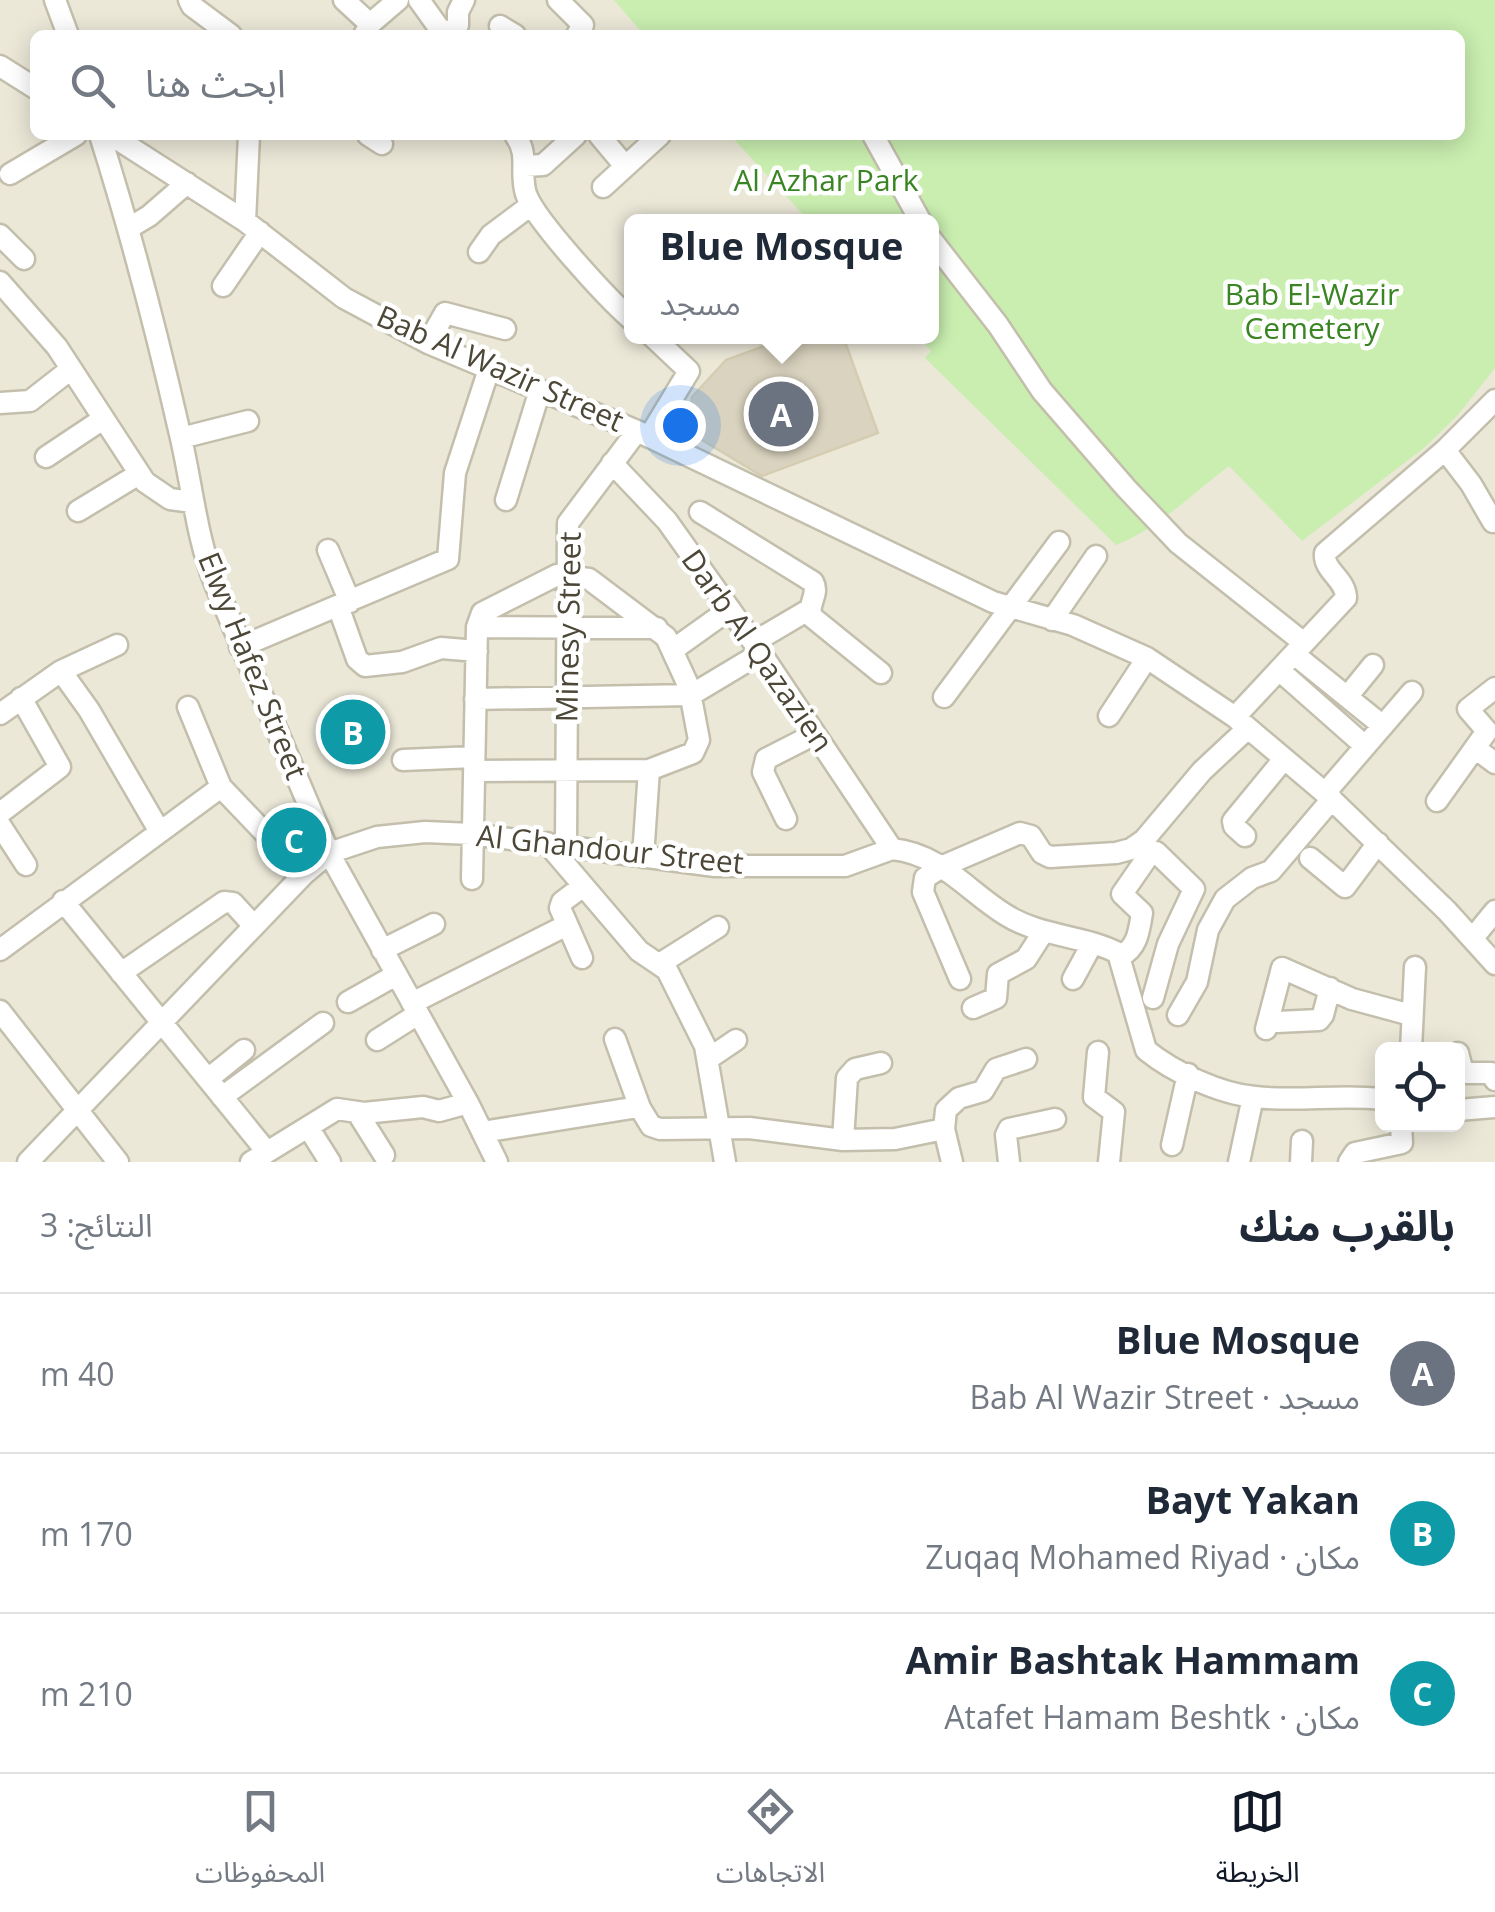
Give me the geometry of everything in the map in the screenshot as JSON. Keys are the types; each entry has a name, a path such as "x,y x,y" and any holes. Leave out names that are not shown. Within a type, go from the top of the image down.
{"street":[{"path":"56,0 66,30"},
{"path":"189,0 224,30"},
{"path":"344,0 367,30 398,0"},
{"path":"420,0 441,30"},
{"path":"452,30 458,26 458,12 464,0"},
{"path":"558,0 573,30"},
{"path":"0,66 30,85"},
{"path":"10,174 68,140"},
{"name":"Elwy Hafez Street","path":"102,140 129,228 182,438 206,561 329,853 497,1162"},
{"name":"Bab Al Wazir Street","path":"119,140 253,226 344,298 428,343 643,434 1010,608 1052,620 1147,658 1242,723 1328,796 1495,964"},
{"path":"223,286 253,226 249,140"},
{"path":"518,140 525,155 523,180 531,204 624,313"},
{"path":"525,166 543,165 570,140"},
{"path":"603,140 625,166"},
{"path":"602,187 654,140"},
{"path":"876,140 917,214"},
{"path":"129,228 150,216 187,183"},
{"path":"479,252 491,235 531,204"},
{"path":"0,234 24,259"},
{"path":"939,249 998,325 1042,391 1126,488 1178,543 1383,726"},
{"path":"0,282 57,348 139,474 156,492 170,499 193,502"},
{"path":"428,343 445,314 505,328"},
{"name":"Minesy Street","path":"556,844 566,771 568,524 612,463 643,434 689,372 660,344"},
{"path":"240,647 448,559 455,472 489,368"},
{"path":"6,403 30,401 71,369"},
{"path":"506,500 540,390"},
{"path":"960,979 922,886 925,878 942,866 1020,833 1031,836 1042,853 1050,857 1116,853 1144,840 1242,723 1279,670 1346,598 1346,588 1326,563 1326,552 1445,450 1495,400"},
{"path":"46,457 104,419"},
{"path":"182,438 248,421"},
{"path":"1445,450 1471,484 1492,522"},
{"name":"Darb Al Qazazien","path":"612,463 667,521 758,648 892,849"},
{"path":"78,512 139,474"},
{"path":"475,699 691,695 810,608 816,592 813,582 700,512"},
{"path":"944,697 1058,542"},
{"path":"328,550 361,663 370,667 402,662 441,648 477,651"},
{"path":"1052,620 1096,556"},
{"path":"403,760 474,764 566,771 650,770 689,756 699,740 691,695 674,649 658,628 589,579 567,574 557,575 479,617 475,699 474,764 472,834 472,879"},
{"path":"674,649 730,608"},
{"path":"810,608 812,617 881,673"},
{"path":"478,627 658,628"},
{"path":"0,714 62,671 117,645"},
{"path":"1109,716 1147,658"},
{"path":"1347,697 1373,665"},
{"path":"1279,670 1365,746"},
{"path":"62,671 160,832"},
{"path":"1437,801 1487,731 1468,709 1495,688"},
{"path":"1178,1015 1197,982 1208,930 1225,899 1252,878 1271,871 1365,746 1412,692"},
{"path":"0,812 60,767 21,698"},
{"path":"188,706 221,787 304,874"},
{"path":"786,819 762,765 766,759 816,734"},
{"path":"1475,748 1495,762"},
{"path":"1245,836 1233,822 1284,759"},
{"path":"643,857 650,770"},
{"path":"0,950 221,787"},
{"path":"0,826 26,864"},
{"name":"Al Ghandour Street","path":"329,853 378,837 425,832 472,834 715,866 845,866 892,849"},
{"path":"1310,858 1344,887 1378,843"},
{"path":"556,844 583,886 639,951 660,963 693,1017 708,1058 725,1162"},
{"path":"892,849 919,854 942,866 1006,915 1044,932 1112,949 1121,956 1146,1050 1188,1074 1253,1098 1375,1099"},
{"path":"1121,956 1137,938 1142,913 1122,894 1151,852 1156,852 1194,889 1168,944 1153,998"},
{"path":"28,1162 304,874 329,853"},
{"path":"582,958 560,905 583,886"},
{"path":"63,901 222,1097 259,1157 337,1109 356,1112 423,1106 439,1112 468,1103"},
{"path":"121,973 224,902 233,903 254,926"},
{"path":"1473,938 1495,911"},
{"path":"382,950 434,924"},
{"path":"377,1040 415,1008 567,925"},
{"path":"660,963 718,927"},
{"path":"973,1008 996,998 998,974 1024,961 1044,932"},
{"path":"1072,978 1092,944"},
{"path":"1411,1042 1414,967"},
{"path":"1330,988 1318,1020 1271,1026 1282,968 1330,988 1352,999 1410,1015"},
{"path":"348,1002 396,975"},
{"path":"0,1011 118,1162"},
{"path":"222,1097 323,1024"},
{"path":"615,1038 640,1108 655,1129 749,1128 843,1140 895,1140 944,1130"},
{"path":"708,1058 736,1040"},
{"path":"208,1079 244,1050"},
{"path":"1098,1052 1094,1096 1114,1112 1110,1162"},
{"path":"952,1162 943,1118 951,1103 983,1091 996,1069 1026,1059"},
{"path":"843,1140 847,1078 855,1069 881,1063"},
{"path":"1465,1074 1490,1073 1495,1080"},
{"path":"1172,1145 1188,1074"},
{"path":"1239,1162 1253,1098"},
{"path":"1465,1109 1495,1107"},
{"path":"482,1132 640,1108"},
{"path":"356,1112 384,1155"},
{"path":"1009,1162 1006,1135 1010,1129 1056,1119"},
{"path":"308,1127 330,1162"},
{"path":"1350,1162 1355,1153 1402,1143 1401,1132"}],"shaded area":[{"path":"0,0 1495,0 1495,1162 0,1162"}],"green space":[{"name":"Bab El-Wazir Cemetery","path":"614,0 1495,0 1495,368 1457,416 1424,448 1302,541 1229,466 1161,520 1116,545 925,358 931,351 925,344 939,344 939,214 803,214 735,140 1465,140 1465,30 640,30"}],"building":[{"path":"769,344 846,344 878,433 762,476 689,432 692,397 726,360"},
{"path":"298,819 311,845 300,850 281,830"}],"place":[{"name":"Blue Mosque","path":"781,414"},
{"name":"Bayt Yakan","path":"353,732"},
{"name":"Amir Bashtak Hammam","path":"294,840"}],"park label":[{"name":"Al Azhar Park","path":"826,181"}]}
